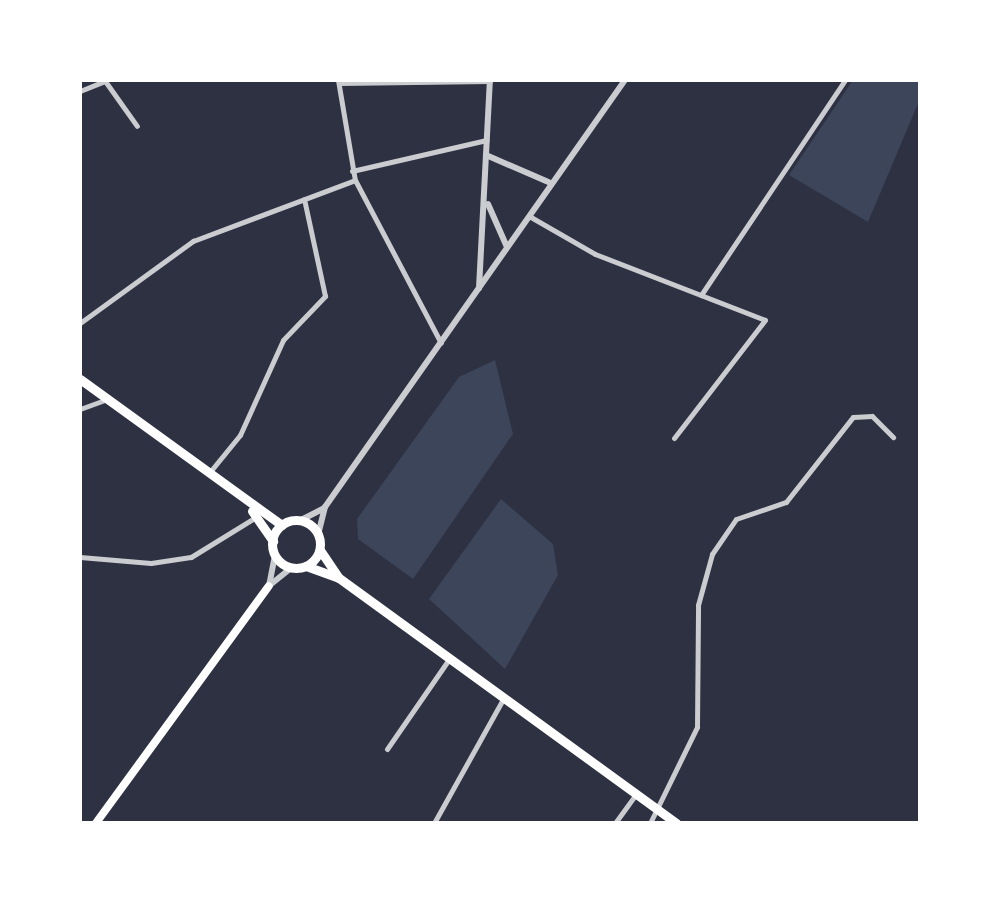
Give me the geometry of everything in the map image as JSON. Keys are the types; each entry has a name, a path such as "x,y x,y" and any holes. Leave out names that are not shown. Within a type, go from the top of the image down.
{"main road":[{"path":"80,379 282,525 299,521 318,535 320,550 339,578"},
{"path":"245,500 273,541 275,555 291,568 306,566 339,578 676,823"},
{"path":"273,541 282,525"},
{"path":"306,566 320,550"},
{"path":"96,823 270,586"}],"street":[{"path":"441,343 355,180 338,82 490,80 486,140 488,203 478,290"},
{"path":"318,535 325,507 529,216 548,182 625,80"},
{"path":"701,296 845,80"},
{"path":"80,91 102,81 137,126"},
{"path":"352,171 486,140"},
{"path":"486,156 548,182"},
{"path":"80,323 193,240 355,180"},
{"path":"210,473 240,434 282,340 326,296 304,199"},
{"path":"488,203 507,248"},
{"path":"529,216 595,254 765,320 674,438"},
{"path":"80,409 108,398"},
{"path":"650,823 654,806 682,765 697,726 698,605 712,554 736,519 786,502 858,414 878,420 893,436"},
{"path":"299,521 325,507"},
{"path":"80,558 151,563 191,557 256,518"},
{"path":"270,586 275,555"},
{"path":"270,586 291,568"},
{"path":"387,749 450,656"},
{"path":"434,823 505,696"},
{"path":"615,823 636,794"}],"shaded area":[{"path":"853,80 920,80 920,99 868,222 789,175"},
{"path":"495,360 513,434 413,579 358,539 357,519 459,377"},
{"path":"501,499 553,544 558,575 505,669 429,599"}]}
